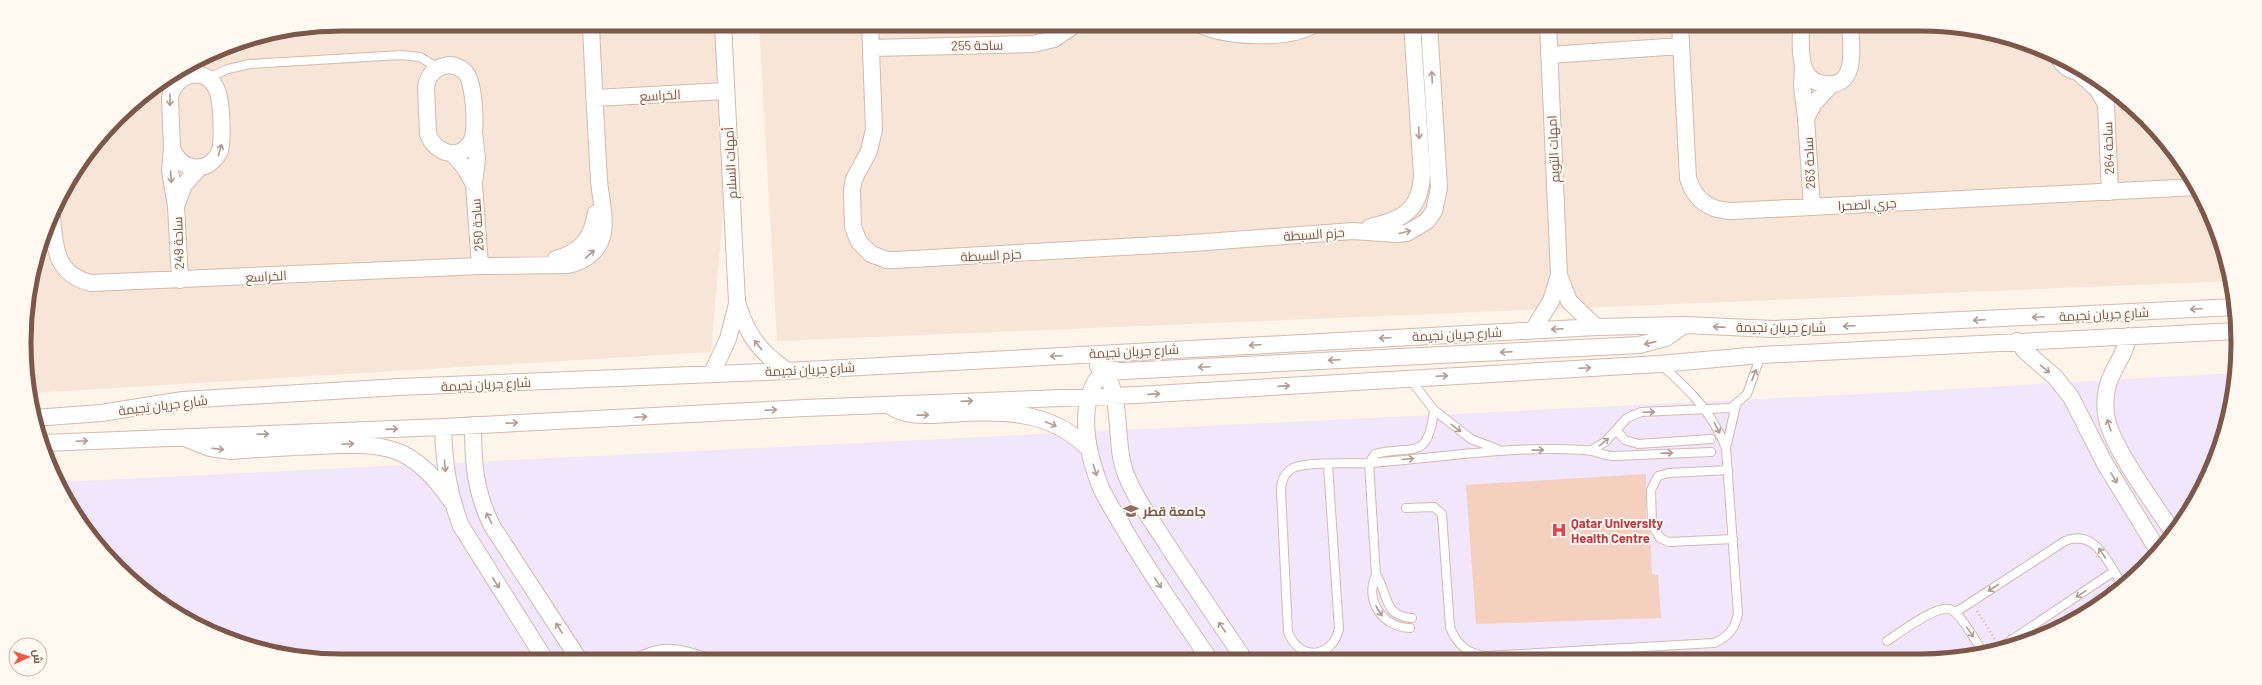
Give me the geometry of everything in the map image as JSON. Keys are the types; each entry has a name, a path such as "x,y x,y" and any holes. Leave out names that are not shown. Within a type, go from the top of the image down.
{"street":[{"name":"الخراسع","path":"53,229 54,243 63,266 76,278 83,281 100,284 527,264 568,265 587,258 594,251 600,242 604,222 599,185 590,31"},
{"name":"أمهات السلام","path":"723,31 737,302 741,316 755,343 764,354 787,371"},
{"name":"حزم السبطة","path":"871,31 873,141 854,179 851,199 853,227 857,238 864,249 878,258 896,260 1193,243 1352,231 1396,234 1407,233 1427,221 1434,211 1437,199 1438,188 1429,31"},
{"name":"ساحة 255","path":"872,48 1033,44 1054,39 1066,31"},
{"path":"1223,31 1238,35 1290,33 1298,31"},
{"name":"حزم السبطة","path":"1352,231 1399,219 1408,212 1419,196 1422,174 1413,31"},
{"name":"امهات التويم","path":"1533,330 1552,301 1559,275 1548,31"},
{"name":"جري الصحرا","path":"1680,31 1688,178 1694,194 1707,206 1723,212 2189,187"},
{"name":"ساحة 263","path":"1801,31 1803,64 1802,86 1806,118 1812,207"},
{"name":"ساحة 263","path":"1806,118 1814,103 1832,84 1844,78 1851,66 1850,31"},
{"path":"1414,42 1430,42"},
{"path":"1549,55 1681,46"},
{"path":"1803,64 1808,76 1813,80 1819,83 1832,84"},
{"name":"ساحة 250","path":"474,184 465,168 452,154 439,151 430,141 428,134 426,88 429,76 438,68 450,65 456,66 466,73 470,79 477,158 474,184 480,266"},
{"name":"ساحة 249","path":"176,206 184,185 199,168 212,163 220,151 222,144 219,95 213,83 208,78 196,74 190,74 178,80 174,86 170,98 172,148 170,171 176,206 180,280"},
{"name":"ساحة 264","path":"2090,82 2106,104"},
{"name":"الخراسع","path":"594,98 726,91"},
{"name":"ساحة 264","path":"2107,94 2106,104 2110,192"},
{"path":"1417,106 1434,105"},
{"path":"452,154 459,152 470,144 474,131"},
{"path":"172,148 179,160 184,165 199,168"},
{"path":"1419,196 1437,199"},
{"name":"امهات التويم","path":"1559,275 1569,301 1596,327"},
{"name":"أمهات السلام","path":"712,373 728,339 737,302"},
{"name":"شارع جريان نجيمة","path":"41,418 101,413 183,400 400,387 787,371 1596,327 1684,325 1781,329 2229,307"},
{"path":"1103,372 1639,345 1666,338 1684,325"},
{"name":"شارع جريان نجيمة","path":"48,443 443,427 886,404 1115,395 1659,364 1761,355 2230,331"},
{"path":"2128,336 2126,350 2108,384 2105,401 2106,414 2118,446 2170,527"},
{"path":"2018,341 2026,352 2055,377 2071,397 2104,462 2155,546"},
{"path":"1136,351 1118,360 1103,372 1094,384 1089,396 1088,448 1096,474 1109,503 1144,562 1206,654"},
{"path":"1075,355 1095,364 1103,372 1115,395 1118,441 1125,472 1152,522 1240,654"},
{"path":"886,404 913,416 1001,412 1016,414 1036,419 1075,435 1088,448"},
{"path":"473,425 474,473 484,510 492,526 575,654"},
{"path":"443,427 444,464 452,502 464,533 542,654"},
{"path":"182,437 200,445 231,451 372,444 401,453 415,461 435,480 452,502"}],"lane":[{"path":"208,78 228,69 250,64 400,55 420,57 438,68"},
{"path":"1590,450 1605,442 1627,418 1641,412 1726,410 1736,405 1747,394 1761,355"},
{"path":"1522,654 1705,644 1722,640 1733,628 1738,614 1726,448 1718,428 1706,410 1687,388 1659,364"},
{"path":"1410,378 1434,410 1471,439 1503,451"},
{"path":"1726,448 1736,405"},
{"path":"1410,628 1394,625 1377,610 1373,589 1376,576 1370,463 1375,454 1412,450 1424,442 1431,429 1434,410"},
{"path":"1616,430 1625,440 1631,443 1643,444 1711,439"},
{"path":"1643,444 1644,454"},
{"path":"1328,464 1339,630 1334,643 1328,648 1315,653 1307,652 1295,645 1288,632 1281,485 1283,478 1292,469 1305,465 1328,464 1370,463 1503,451 1590,450 1607,456 1711,452"},
{"path":"1728,470 1669,473 1658,476 1651,490 1652,524 1656,534 1669,542 1733,539"},
{"path":"1406,508 1434,507 1442,514 1450,627 1457,641 1463,647 1475,654"},
{"path":"1956,612 2071,538 2084,538 2095,545 2120,581"},
{"path":"2001,643 2113,572"},
{"path":"1376,576 1391,609 1400,616 1412,618"},
{"path":"1887,641 1937,609 1947,607 1956,612 1981,648"},
{"path":"641,654 649,650 668,648 692,654"}],"path":[{"path":"1972,602 1999,643"}],"shaded area":[{"path":"720,31 728,157 711,352 35,393 31,342 37,282 48,242 63,205 83,169 108,137 137,108 169,83 205,63 242,48 262,42 282,37 322,32"},
{"path":"759,31 1920,31 1980,37 2020,48 2057,63 2093,83 2140,122 2179,169 2199,205 2214,242 2225,281 777,341"},
{"name":"جامعة قطر","path":"2229,373 2225,403 2220,423 2207,462 2199,480 2179,516 2140,563 2093,602 2057,622 2020,637 2000,643 1980,648 1940,653 322,653 282,648 242,637 205,622 169,602 137,577 108,548 83,516 64,482 1882,393"}],"building":[{"name":"Qatar University Health Centre","path":"1646,474 1646,524 1650,531 1652,574 1658,575 1661,618 1476,624 1466,485"}],"place":[{"name":"جامعة قطر","path":"1131,511"},
{"name":"Qatar University Health Centre","path":"1559,530"}]}
